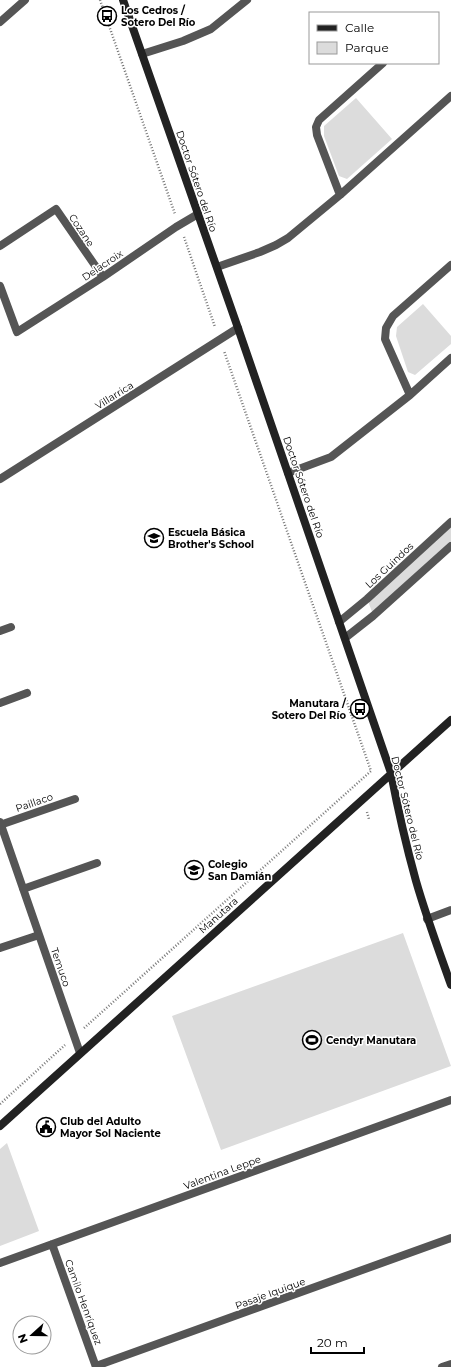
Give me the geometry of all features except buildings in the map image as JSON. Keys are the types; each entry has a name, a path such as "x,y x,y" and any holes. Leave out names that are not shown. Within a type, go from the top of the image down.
{"main road":[{"name":"Doctor Sótero del Río","path":"123,0 217,267 391,773 406,844 427,919 451,985"},
{"name":"Manutara","path":"0,1126 451,720"}],"street":[{"path":"0,22 25,0"},
{"path":"142,54 183,41 211,29 247,0"},
{"path":"340,195 317,135 316,127 319,120 381,64"},
{"path":"217,267 276,245 300,229 451,96"},
{"name":"Cozane","path":"0,246 56,210 103,278"},
{"name":"Delacroix","path":"0,286 17,332 103,278 198,214"},
{"path":"410,395 385,339 386,328 394,316 451,265"},
{"name":"Villarrica","path":"0,479 238,328"},
{"path":"288,473 331,457 410,395 451,358"},
{"name":"Los Guindos","path":"339,622 367,599 451,522"},
{"path":"345,638 373,616 451,546"},
{"path":"0,631 11,627"},
{"path":"0,703 27,693"},
{"name":"Paillaco","path":"0,824 75,799"},
{"name":"Temuco","path":"0,824 80,1053"},
{"path":"23,888 97,863"},
{"path":"427,919 451,910"},
{"path":"0,948 39,935"},
{"name":"Valentina Leppe","path":"0,1263 451,1100"},
{"name":"Pasaje Iquique","path":"96,1367 451,1238"},
{"name":"Camilo Henríquez","path":"52,1244 96,1367"},
{"path":"442,1367 451,1364"}],"path":[{"path":"0,1104 371,771 100,0"}],"green space":[{"path":"356,98 392,139 347,179 339,176 324,136 324,126"},
{"path":"423,304 451,336 451,344 415,375 408,372 396,336 397,327"},
{"path":"451,525 451,541 372,612 368,601"},
{"name":"Cendyr Manutara","path":"403,933 451,1066 221,1150 172,1016"},
{"path":"7,1143 39,1231 0,1246 0,1149"}],"place":[{"name":"Los Cedros / Sotero Del Río","path":"107,16"},
{"name":"Escuela Básica Brother's School","path":"154,538"},
{"name":"Manutara / Sotero Del Río","path":"360,709"},
{"name":"Colegio San Damián","path":"194,870"},
{"name":"Cendyr Manutara","path":"312,1040"},
{"name":"Club del Adulto Mayor Sol Naciente","path":"46,1127"}]}
